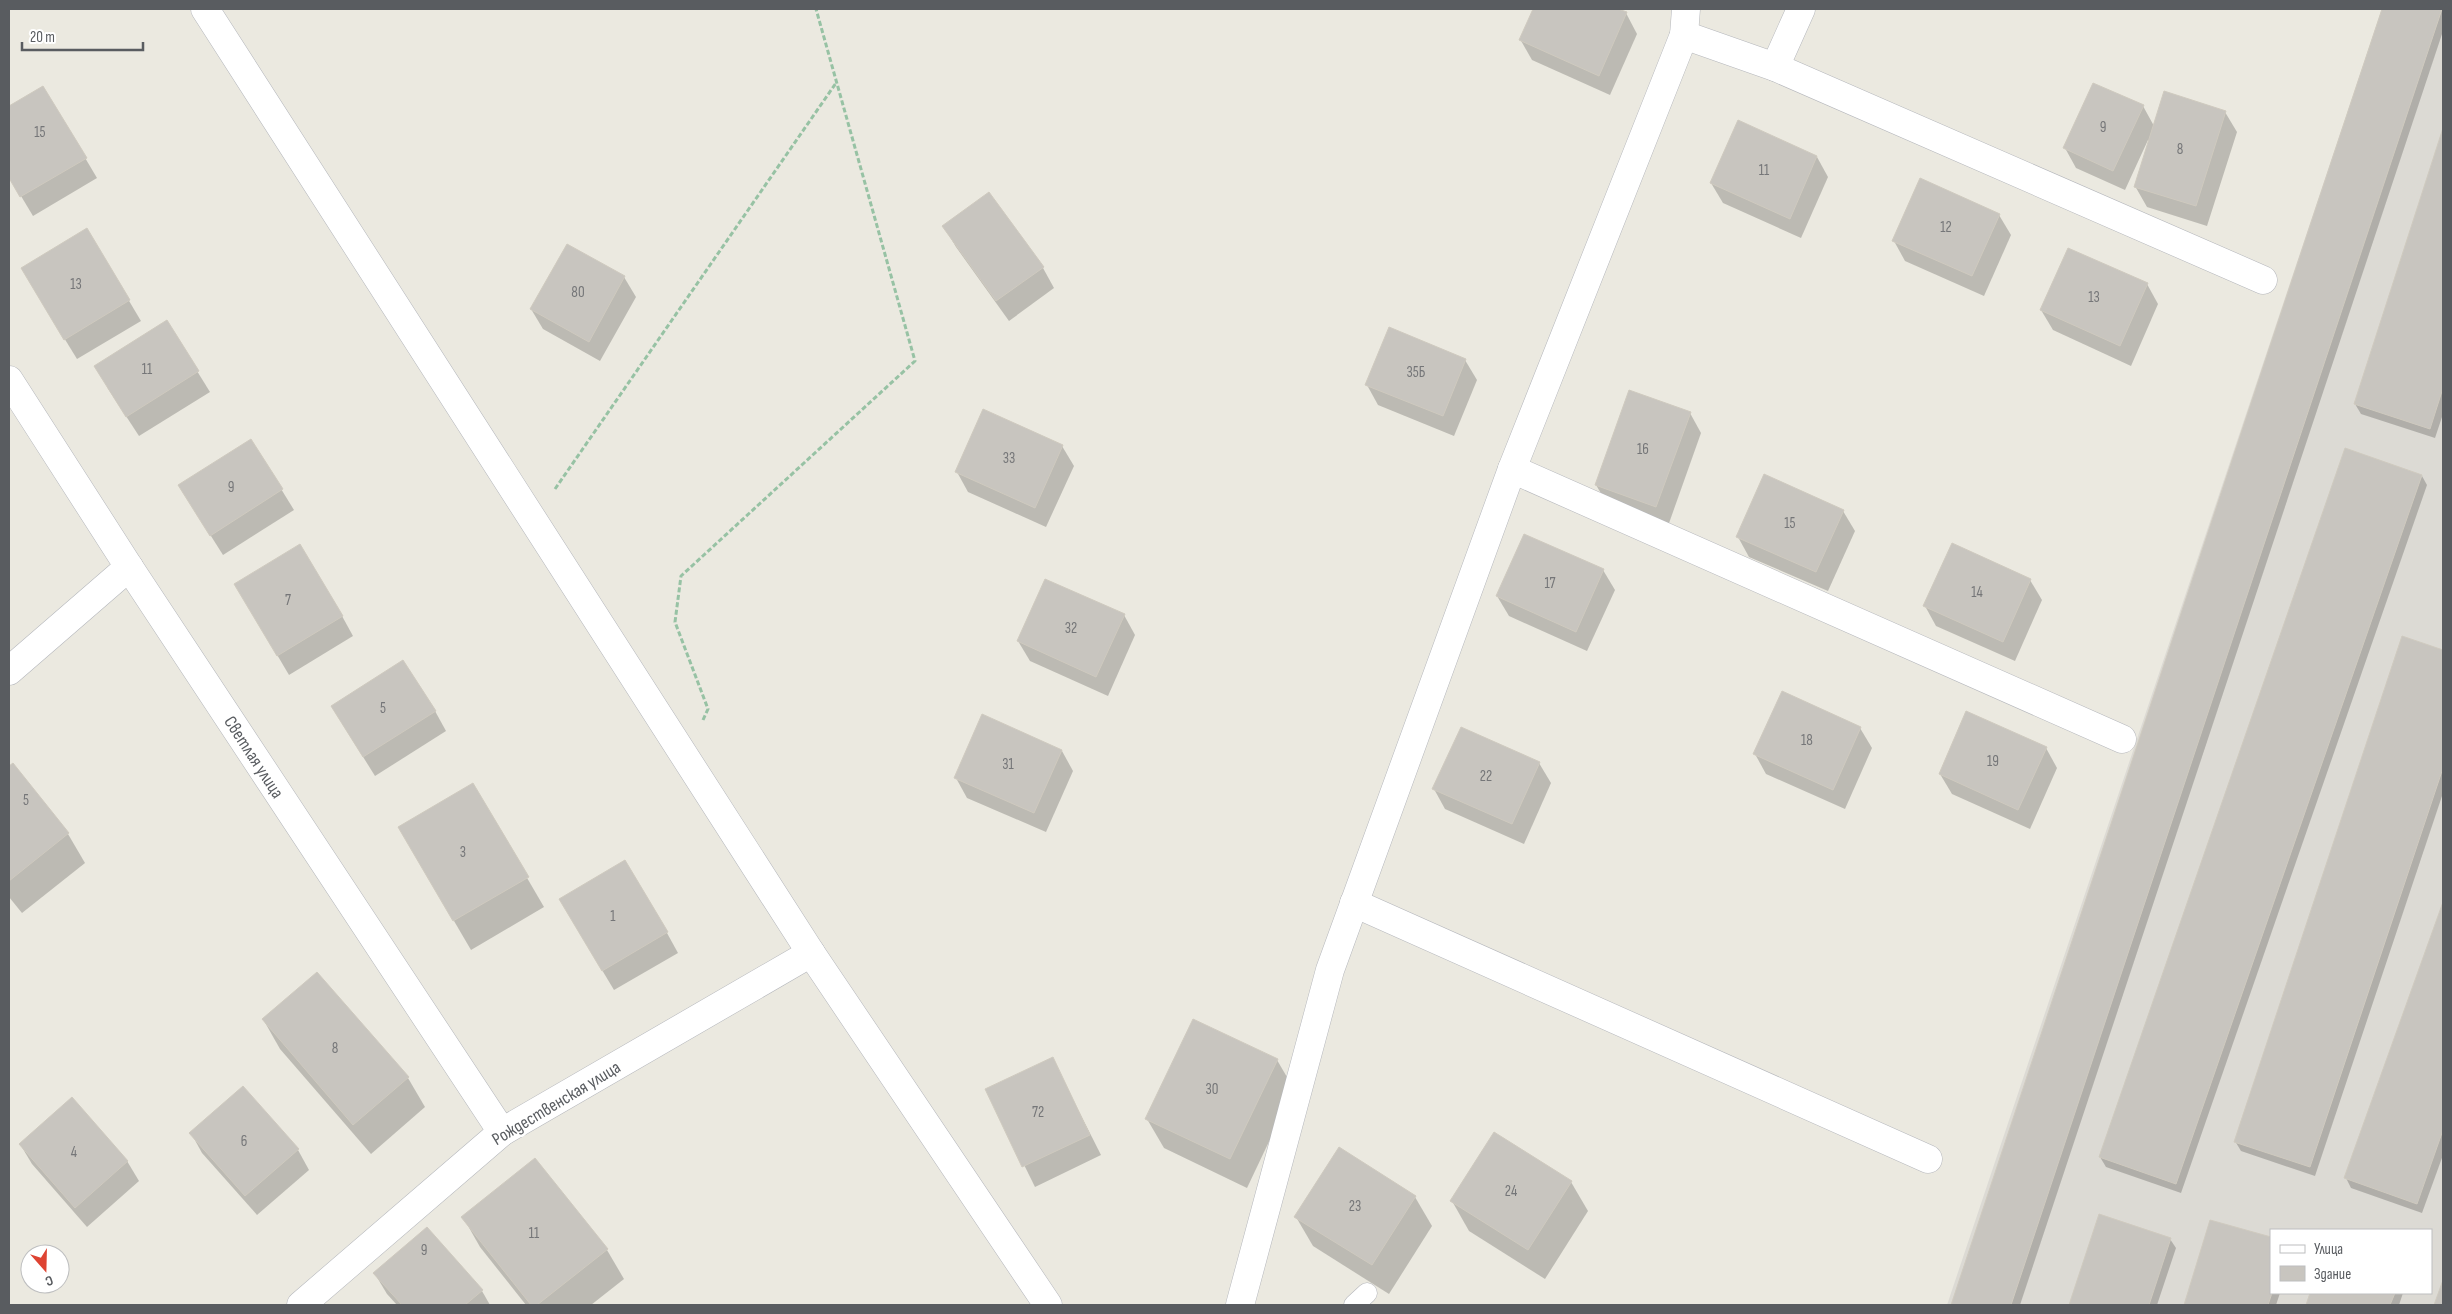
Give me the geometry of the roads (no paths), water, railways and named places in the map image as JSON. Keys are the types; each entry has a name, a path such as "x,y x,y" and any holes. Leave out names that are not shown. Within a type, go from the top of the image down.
{"street":[{"path":"204,9 811,953 1048,1305"},
{"path":"1240,1305 1330,970 1512,469 1684,35 1686,9"},
{"path":"1775,67 1802,9"},
{"path":"1684,35 1775,67 2263,280"},
{"name":"Светлая улица","path":"9,380 129,567 502,1132"},
{"path":"1512,469 2122,739"},
{"path":"9,671 129,567"},
{"path":"1354,903 1928,1159"},
{"name":"Рождественская улица","path":"302,1305 502,1132 811,953"}]}
